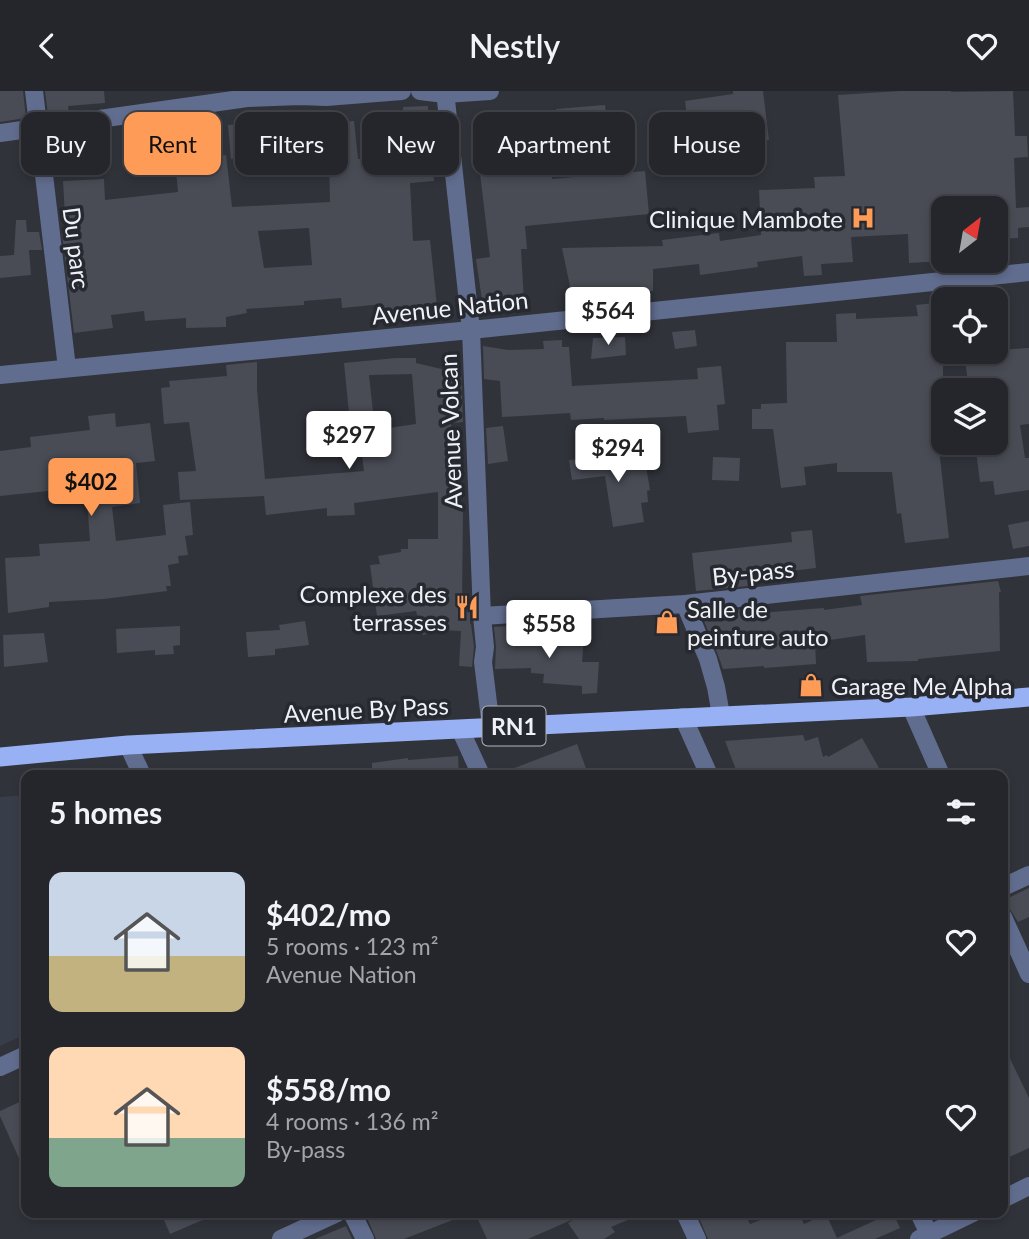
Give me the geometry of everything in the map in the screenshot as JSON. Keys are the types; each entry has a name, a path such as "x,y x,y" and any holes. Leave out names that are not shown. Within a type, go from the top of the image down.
{"highway":[{"name":"Avenue By Pass","path":"0,757 128,745 911,707 1029,698"}],"street":[{"name":"Du parc","path":"33,91 35,112"},
{"path":"110,118 247,98 326,97 402,91"},
{"path":"420,91 490,91"},
{"name":"Avenue Volcan","path":"445,92 471,330 485,647 483,661 491,727"},
{"path":"0,133 21,130"},
{"name":"Du parc","path":"43,175 67,369"},
{"name":"Avenue Nation","path":"0,375 471,330 1029,272"},
{"name":"By-pass","path":"482,616 685,604 1029,566"},
{"path":"685,604 708,659 721,715"},
{"path":"911,707 939,770"},
{"path":"683,717 707,770"},
{"path":"460,729 479,770"},
{"path":"128,745 140,770"},
{"path":"1008,885 1029,876"},
{"path":"1008,928 1029,974"},
{"path":"0,1067 21,1057"},
{"path":"1008,1196 1029,1186"},
{"path":"281,1239 326,1218"},
{"path":"354,1218 365,1239"},
{"path":"687,1218 697,1239"},
{"path":"920,1218 924,1237 964,1218"}],"shaded area":[{"path":"21,795 21,1036 0,1046 0,797"}],"building":[{"path":"0,91 23,91 25,112 21,112 21,119 0,122"},
{"path":"45,91 104,91 105,103 68,106 69,112 48,112"},
{"path":"733,91 763,91 769,140 765,140 765,112 686,112 685,101 733,94"},
{"path":"900,91 1013,91 1015,136 1027,136 1028,157 1014,158 1016,208 1029,207 1029,227 1018,228 1018,238 1008,238 1008,196 931,196 931,262 909,263 908,234 851,237 853,262 821,264 822,275 804,276 802,256 757,262 758,267 700,275 699,264 653,269 653,291 572,296 562,248 663,246 662,240 719,233 720,241 761,235 759,190 815,188 814,177 845,176 838,95"},
{"path":"605,105 606,112 556,112 556,109"},
{"path":"428,106 428,112 403,112 403,107"},
{"path":"348,121 354,121 358,159 362,159 362,175 434,175 434,181 410,183 413,241 430,240 437,306 384,311 383,304 342,308 341,298 304,301 304,305 246,309 247,313 226,317 226,327 186,328 186,318 145,321 144,311 111,315 113,328 74,333 62,233 66,233 63,181 104,179 105,200 178,192 176,175 221,175 221,155 226,155 232,207 330,202 329,175 348,175","holes":["309,228 312,265 264,268 258,231"]},
{"path":"228,125 235,125 235,159 231,159"},
{"path":"645,171 649,214 525,226 527,249 521,249 524,302 483,307 476,259 490,257 480,175 551,175 552,179 635,175 635,172"},
{"path":"16,220 26,220 27,232 39,232 42,250 29,250 31,275 0,278 0,256 14,255"},
{"path":"931,303 931,364 943,364 943,378 931,378 931,455 940,455 949,538 905,543 901,513 897,514 892,472 837,472 837,463 804,467 806,485 781,488 773,429 752,429 752,409 761,409 761,404 787,403 786,342 837,342 836,314 856,313 856,319 918,316 916,305"},
{"path":"695,330 697,346 675,349 672,332"},
{"path":"625,337 626,355 591,359 593,338"},
{"path":"562,340 562,347 569,347 572,386 698,379 697,368 721,366 725,404 717,405 719,430 688,433 686,416 571,420 570,413 502,417 500,381 484,379 483,346 508,350 544,349 543,341"},
{"path":"1029,348 1029,424 1020,425 1025,458 1029,458 1029,490 995,495 993,481 980,482 977,455 1008,455 1008,378 967,378 966,364 1008,364 1008,349"},
{"path":"416,358 416,363 461,371 463,422 451,423 453,457 461,459 455,504 463,504 462,610 470,611 474,647 472,667 459,666 461,631 441,630 423,635 416,611 377,616 370,565 380,564 378,556 408,549 408,539 438,539 438,492 354,503 355,515 327,516 327,508 266,515 264,496 180,500 178,472 196,471 189,422 164,424 161,388 170,387 169,381 227,376 226,365 257,362 265,479 364,471 356,412 349,413 344,363","holes":["412,374 416,424 375,430 369,375"]},
{"path":"115,413 116,427 150,423 155,461 136,463 140,503 112,507 116,541 166,535 163,505 190,502 193,535 185,536 188,555 178,556 179,563 168,565 171,586 166,586 167,591 104,599 49,602 49,607 8,613 5,558 40,556 39,544 90,541 86,487 0,496 0,451 31,447 30,437 90,430 88,416"},
{"path":"503,426 508,461 488,464 486,428"},
{"path":"620,452 621,464 645,460 650,490 647,491 648,502 641,503 644,522 613,527 605,476 572,480 569,460 592,458 591,454"},
{"path":"713,457 740,458 739,481 712,480"},
{"path":"1029,521 1029,546 1013,549 1008,525"},
{"path":"812,530 816,568 757,575 758,585 696,591 692,553 792,542 791,532"},
{"path":"998,581 1001,592 1000,651 918,661 867,662 865,635 815,642 816,664 723,669 701,614 760,607 760,613 824,610 862,605 860,596"},
{"path":"305,621 309,645 275,649 275,655 248,657 246,632 280,630 279,625"},
{"path":"180,626 180,645 173,646 174,654 155,655 155,650 117,653 116,629"},
{"path":"509,626 510,643 543,645 544,634 584,637 582,662 599,662 597,693 582,694 582,686 543,683 544,674 531,673 531,668 495,669 494,627"},
{"path":"44,633 48,662 4,667 3,635"},
{"path":"803,735 805,741 818,737 823,757 828,757 862,738 880,770 736,770 725,741"},
{"path":"577,744 587,770 509,770"},
{"path":"458,756 459,770 372,770 372,763"},
{"path":"1029,888 1029,917 1018,922 1008,906 1008,898"},
{"path":"1008,1054 1029,1098 1029,1148 1008,1158"},
{"path":"21,1101 21,1163 0,1116 0,1111"},
{"path":"163,1218 207,1218 170,1234"},
{"path":"367,1218 458,1218 404,1239 376,1239"},
{"path":"477,1218 576,1218 528,1239 487,1239"},
{"path":"576,1218 632,1218 611,1227 615,1232 604,1239 579,1239 568,1223"},
{"path":"699,1218 747,1218 750,1224 766,1218 801,1218 804,1224 817,1218 828,1218 837,1238 880,1218 895,1218 900,1228 875,1239 708,1239"},
{"path":"346,1226 352,1239 315,1239"}],"place":[{"name":"Clinique Mambote","path":"863,218"},
{"name":"Complexe des terrasses","path":"467,607"},
{"name":"Salle de peinture auto","path":"667,622"},
{"name":"Garage Me Alpha","path":"811,685"}]}
